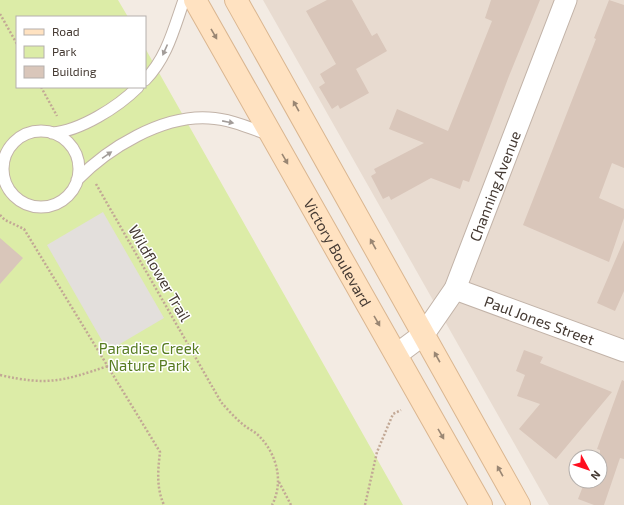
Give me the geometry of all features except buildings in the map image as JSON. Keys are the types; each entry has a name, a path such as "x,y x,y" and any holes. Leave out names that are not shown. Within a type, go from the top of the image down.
{"main road":[{"name":"Victory Boulevard","path":"195,0 481,505"},
{"path":"236,0 519,505"}],"street":[{"name":"Channing Avenue","path":"396,355 424,334 455,288 566,0"},
{"name":"Paul Jones Street","path":"455,288 624,351"}],"lane":[{"path":"146,79 154,71 165,52 184,0"},
{"path":"137,88 128,96 101,114 66,132 52,133 38,131 23,135 12,144 5,157 3,172 7,186 16,198 30,205 44,207 61,201 70,193 77,180 105,156 136,136 159,127 184,121 208,118 235,123 272,136"},
{"path":"52,133 65,140 75,151 79,166 77,180"}],"path":[{"path":"0,14 16,42"},
{"path":"42,88 66,132"},
{"name":"Wildflower Trail","path":"88,169 221,402 233,416 259,435 270,448 276,464 278,482 272,505"},
{"path":"0,215 5,220 24,229 160,452 158,479 160,496 164,505"},
{"path":"0,375 44,382 69,379 108,366"},
{"path":"365,505 377,452 393,414 405,407"},
{"name":"Wildflower Trail","path":"278,482 291,505"}],"shaded area":[{"path":"263,0 624,0 624,505 549,505"},
{"path":"103,212 164,318 108,351 47,245"}],"green space":[{"name":"Paradise Creek Nature Park","path":"0,0 118,0 127,16 16,16 16,88 146,88 146,50 403,505 0,505"}]}
